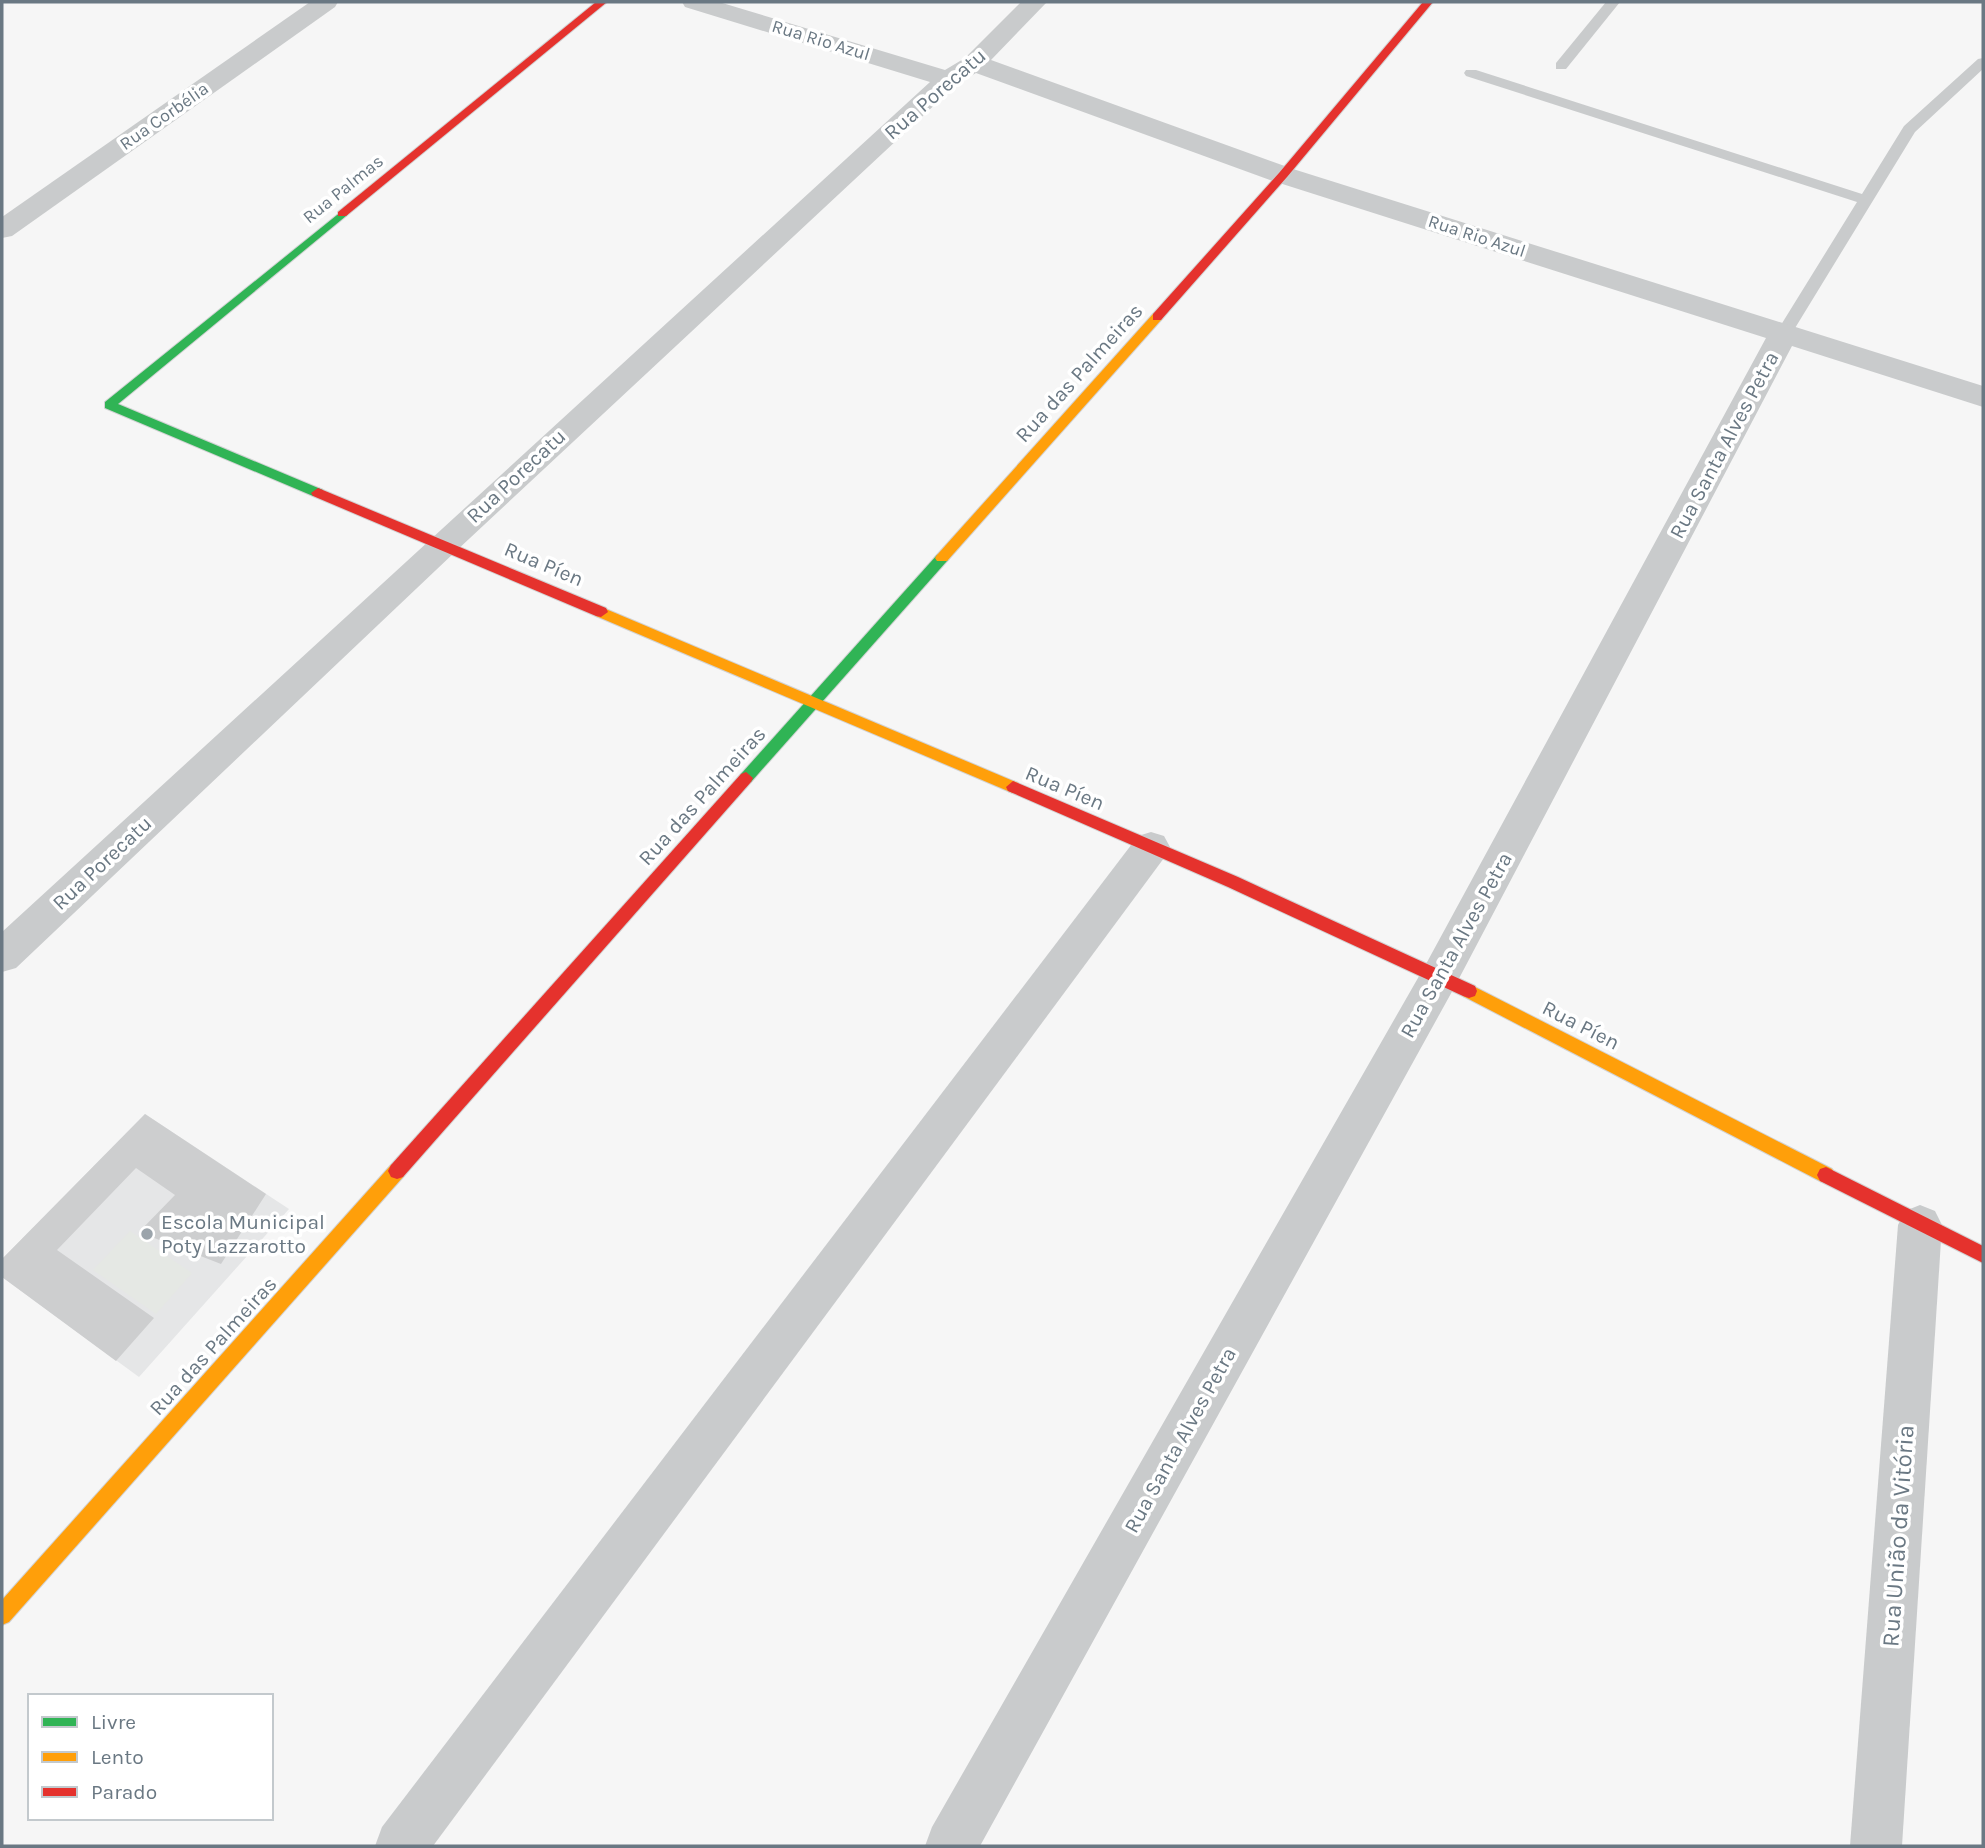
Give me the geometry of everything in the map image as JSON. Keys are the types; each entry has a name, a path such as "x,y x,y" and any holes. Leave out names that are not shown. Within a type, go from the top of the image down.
{"street":[{"name":"Rua Corbélia","path":"2,230 326,2"},
{"name":"Rua Palmas","path":"109,405 603,2"},
{"name":"Rua Rio Azul","path":"694,2 948,79"},
{"name":"Rua Porecatu","path":"2,956 443,544 948,79 974,63 1035,2"},
{"name":"Rua das Palmeiras","path":"2,1615 1283,175 1428,2"},
{"name":"Rua Rio Azul","path":"974,63 1283,175 1983,397"},
{"name":"Rua Santa Alves Petra","path":"951,1846 1440,976 1784,333"},
{"name":"Rua Píen","path":"109,405 814,702 1151,847 1440,976 1920,1225 1983,1255"},
{"path":"401,1846 1151,847"},
{"name":"Rua União da Vitória","path":"1876,1846 1920,1225"}],"lane":[{"path":"1561,66 1613,2"},
{"name":"Rua Santa Alves Petra","path":"1784,333 1909,129 1983,62"},
{"path":"1471,73 1866,200"}],"shaded area":[{"name":"Escola Municipal Poty Lazzarotto","path":"145,1114 289,1209 139,1377 2,1277 2,1259"},
{"path":"130,1231 192,1273 156,1314 93,1270"}],"building":[{"path":"145,1114 266,1194 221,1264 139,1232 175,1195 136,1168 57,1250 154,1318 116,1361 2,1277 2,1259"}],"traffic: fast":[{"path":"318,493 109,405 342,214"},
{"path":"746,778 942,558"}],"traffic: slow":[{"path":"942,558 1157,317"},
{"path":"601,612 1013,787"},
{"path":"1469,991 1826,1175"},
{"path":"2,1615 397,1171"}],"traffic: jam":[{"path":"342,214 602,2"},
{"path":"1157,317 1283,175 1428,2"},
{"path":"318,493 601,612"},
{"path":"397,1171 746,778"},
{"path":"1013,787 1233,882 1469,991"},
{"path":"1826,1175 1983,1255"}],"place":[{"name":"Escola Municipal Poty Lazzarotto","path":"147,1234"}]}
